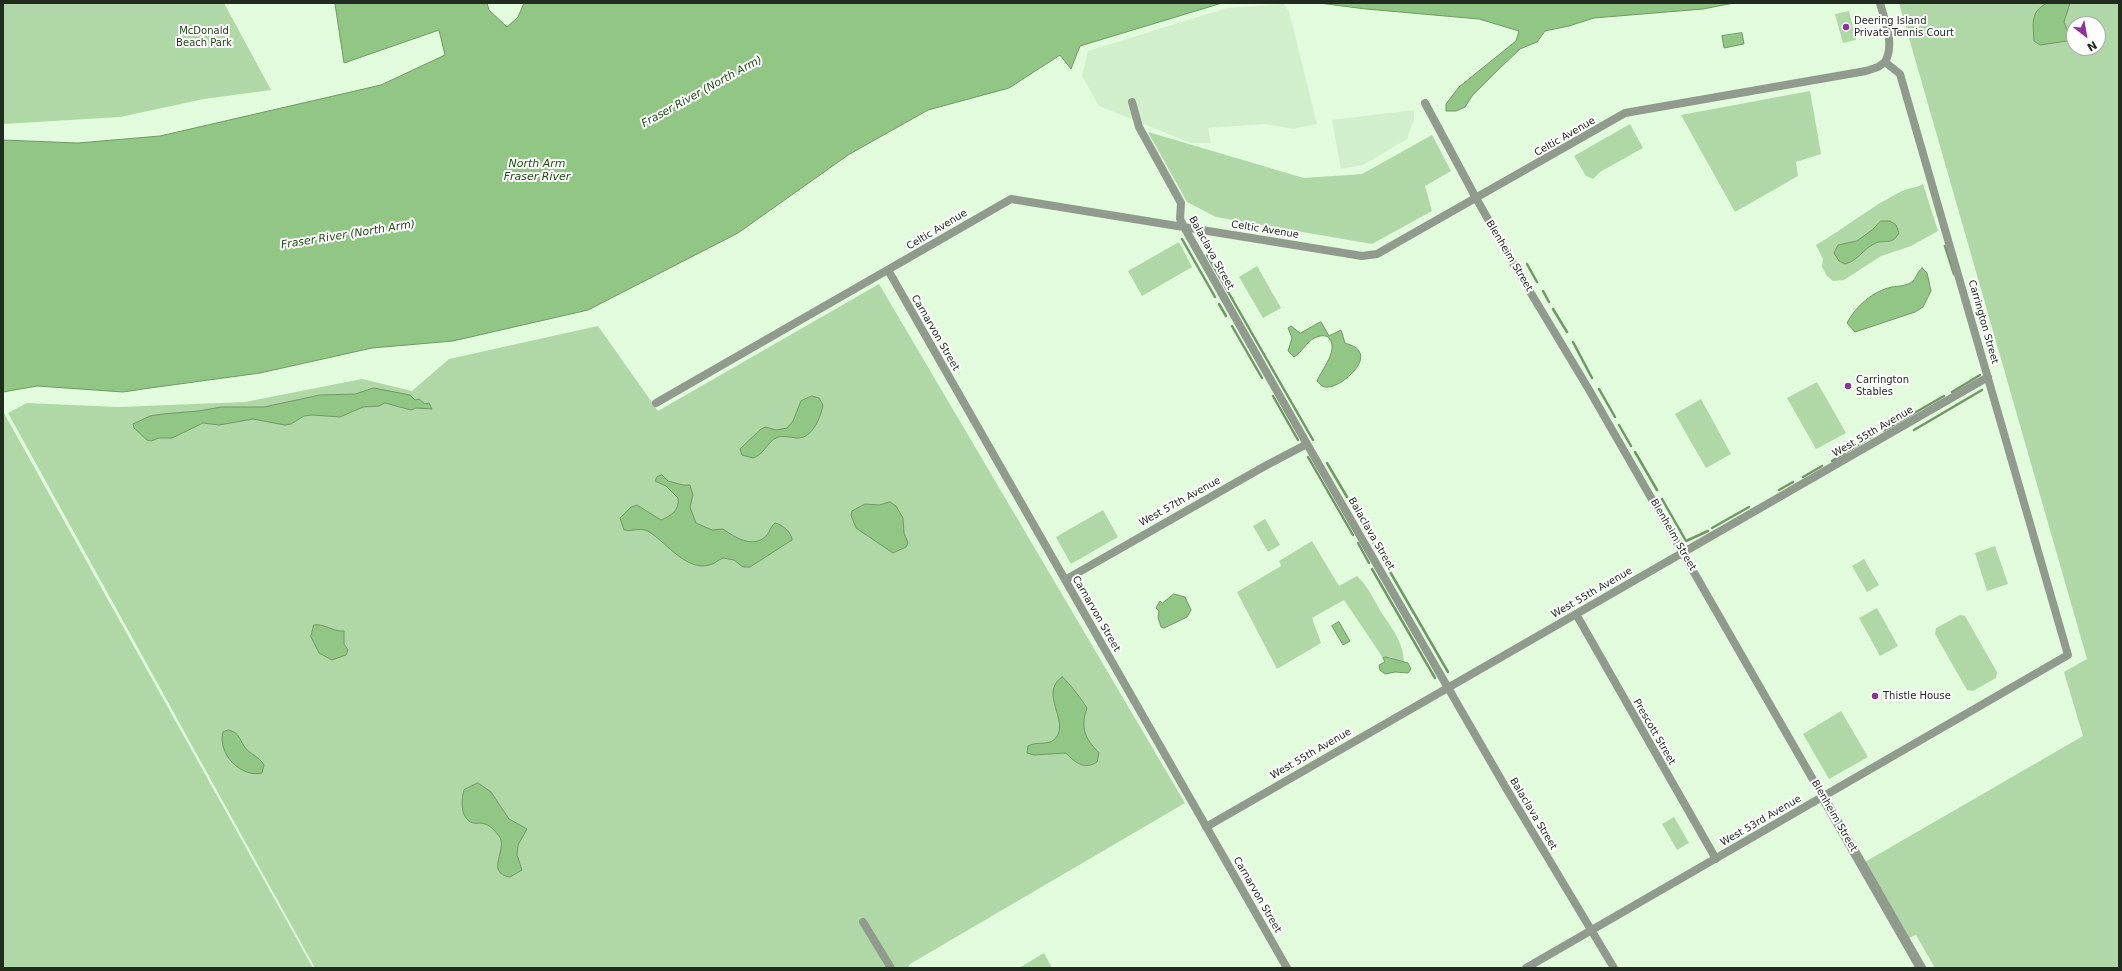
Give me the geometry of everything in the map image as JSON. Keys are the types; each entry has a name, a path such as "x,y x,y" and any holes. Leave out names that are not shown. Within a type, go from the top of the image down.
{"street":[{"path":"1880,3 1890,45 1890,54 1885,62"},
{"name":"Celtic Avenue","path":"656,403 848,291 888,270 1011,199 1362,256 1377,254 1625,113 1866,71 1878,67 1885,62"},
{"name":"Carrington Street","path":"1885,62 1900,74 2068,655"},
{"name":"Balaclava Street","path":"1132,102 1139,127 1181,203 1180,219 1184,227 1306,444 1449,687 1506,788 1614,968"},
{"name":"Blenheim Street","path":"1425,103 1476,198 1588,388 1921,968"},
{"name":"Carnarvon Street","path":"888,270 1287,968"},
{"name":"West 55th Avenue","path":"1206,827 1988,377"},
{"name":"West 57th Avenue","path":"1065,580 1251,473 1306,444"},
{"name":"Prescott Street","path":"1576,614 1716,859"},
{"name":"West 53rd Avenue","path":"1526,968 2068,655"},
{"path":"863,922 891,968"}],"shaded area":[{"path":"1284,4 1289,11 1317,124 1293,129 1264,124 1208,128 1211,143 1191,143 1099,106 1082,76 1088,51 1227,8"},
{"path":"1414,110 1414,119 1407,139 1363,165 1341,169 1332,120"}],"green space":[{"name":"McDonald Beach Park","path":"3,3 224,3 271,90 204,99 120,117 3,124"},
{"path":"1899,3 2119,3 2119,968 1935,968 1916,935 1909,938 1865,862 2083,736 2064,672 2087,659"},
{"name":"Deering Island Private Tennis Court","path":"1849,11 1856,40 1843,43 1835,14"},
{"path":"1810,91 1821,154 1796,162 1798,176 1735,212 1681,115"},
{"path":"1630,124 1643,148 1600,172 1593,179 1586,176 1574,156"},
{"path":"1148,132 1304,178 1362,174 1432,135 1451,171 1425,186 1432,211 1372,244 1216,217 1187,202"},
{"path":"1923,184 1938,231 1911,246 1881,256 1844,280 1833,281 1827,276 1822,267 1823,259 1816,245 1889,198"},
{"path":"1179,242 1192,267 1142,296 1128,271"},
{"path":"1257,266 1281,308 1263,318 1239,277"},
{"path":"879,284 1185,803 910,964 908,968 315,968 8,413 27,403 119,407 245,402 362,379 412,391 449,359 598,326 658,411"},
{"path":"1817,382 1846,433 1816,449 1787,398"},
{"path":"1701,399 1731,454 1706,468 1675,414"},
{"path":"4,413 313,968 3,968"},
{"path":"1103,510 1118,537 1071,564 1056,537"},
{"path":"1265,519 1280,545 1268,552 1253,526"},
{"path":"1312,541 1339,586 1357,576 1365,585 1400,644 1404,656 1404,663 1398,662 1391,657 1383,658 1344,600 1312,618 1321,643 1277,669 1237,592 1281,566 1279,561"},
{"path":"1995,546 2008,584 1987,591 1975,553"},
{"path":"1864,559 1879,585 1867,592 1852,566"},
{"path":"1877,608 1898,646 1880,656 1859,618"},
{"path":"1960,615 1965,616 1997,672 1996,678 1973,691 1967,690 1935,634 1936,628"},
{"path":"1841,711 1868,757 1829,779 1803,734"},
{"path":"1674,817 1689,843 1677,850 1662,824"},
{"path":"1044,953 1052,968 1019,968"}],"water":[{"name":"North Arm Fraser River","path":"336,3 487,3 489,10 507,27 518,17 524,3 1222,3 1080,46 1071,69 1060,55 1009,88 928,110 848,155 738,233 588,310 453,341 372,348 260,373 123,392 37,386 3,392 3,140 78,143 160,136 381,85 445,55 439,30 344,63"},
{"path":"1319,3 1734,3 1703,9 1594,18 1569,26 1545,31 1537,42 1520,49 1500,68 1472,96 1465,107 1456,111 1446,111 1446,104 1459,87 1516,41 1519,31 1479,19 1366,9"},
{"path":"2047,3 2070,3 2064,22 2066,27 2066,41 2040,45 2034,41 2033,23 2035,14"},
{"path":"1742,33 1744,44 1724,48 1722,36"},
{"path":"1881,221 1890,221 1896,225 1899,233 1893,240 1878,242 1870,246 1857,258 1845,264 1839,261 1834,253 1838,245 1857,241"},
{"path":"1922,268 1927,273 1931,291 1923,307 1915,312 1855,332 1847,323 1855,311 1866,300 1885,289 1911,283"},
{"path":"1321,322 1329,336 1341,330 1345,343 1356,348 1361,356 1360,362 1351,374 1339,383 1326,387 1322,386 1317,381 1331,354 1332,343 1329,338 1320,336 1314,338 1294,357 1288,351 1292,338 1288,328 1291,326 1300,333"},
{"path":"374,388 410,395 415,400 419,399 425,404 429,403 432,409 416,408 411,410 385,403 379,406 363,407 340,417 313,415 304,416 291,424 285,425 253,419 219,425 203,423 172,438 159,438 151,441 147,440 134,428 133,424 150,416 163,414 199,411 221,407 264,407 320,395 355,394"},
{"path":"812,396 819,398 823,405 815,426 808,434 798,438 783,436 774,439 762,452 753,458 742,455 740,449 761,429 766,427 776,430 787,428 793,421 801,401"},
{"path":"662,475 668,481 683,485 690,485 693,495 690,507 696,523 712,530 723,529 738,538 755,542 766,536 775,523 786,529 792,537 792,540 750,567 743,567 734,560 723,558 715,563 701,566 685,560 648,531 624,530 620,518 631,507 637,505 661,520 674,512 678,506 678,498 666,486 655,481 657,477"},
{"path":"890,502 896,506 903,518 904,533 908,543 906,547 893,553 856,528 851,515 852,511 865,504 879,505"},
{"path":"1174,594 1185,597 1191,610 1187,617 1164,628 1161,627 1158,617 1159,611 1156,608 1160,601 1162,603"},
{"path":"1339,622 1350,641 1343,645 1332,626"},
{"path":"314,625 321,625 344,631 344,644 348,650 346,655 332,660 319,653 311,637"},
{"path":"1386,657 1408,663 1411,669 1408,673 1395,672 1385,674 1380,670 1379,665 1385,662 1383,658"},
{"path":"1062,677 1071,686 1087,708 1084,722 1085,733 1090,743 1099,753 1097,762 1093,764 1080,764 1066,753 1034,755 1027,753 1028,746 1052,741 1059,732 1058,716 1053,699 1053,691 1055,684"},
{"path":"229,730 237,734 246,749 262,762 264,765 262,773 254,774 246,772 232,763 227,756 222,740 223,732"},
{"path":"478,783 491,792 509,819 527,829 518,845 517,855 522,870 510,877 502,875 499,871 498,860 501,841 499,836 487,825 469,821 462,809 464,790"}],"waterway":[{"path":"1182,239 1215,297"},
{"path":"1945,246 1954,274"},
{"path":"1207,255 1313,440"},
{"path":"1527,264 1537,282"},
{"path":"1543,291 1549,302"},
{"path":"1219,304 1226,316"},
{"path":"1553,309 1567,332"},
{"path":"1232,326 1262,378"},
{"path":"1573,342 1592,378"},
{"path":"1952,392 1980,375"},
{"path":"1599,389 1615,417"},
{"path":"1914,430 1982,390"},
{"path":"1273,396 1298,440"},
{"path":"1883,431 1944,396"},
{"path":"1619,425 1631,446"},
{"path":"1832,461 1873,436"},
{"path":"1635,452 1657,490"},
{"path":"1308,457 1353,535"},
{"path":"1327,463 1347,497"},
{"path":"1803,477 1822,466"},
{"path":"1779,490 1793,482"},
{"path":"1662,499 1686,541 1708,531"},
{"path":"1712,528 1749,507"},
{"path":"1356,513 1448,672"},
{"path":"1358,543 1369,563"},
{"path":"1372,569 1435,678"}],"place":[{"name":"Deering Island Private Tennis Court","path":"1846,27"},
{"name":"Carrington Stables","path":"1848,386"},
{"name":"Thistle House","path":"1875,696"}],"water label":[{"name":"Fraser River (North Arm)","path":"702,92"},
{"name":"Fraser River (North Arm)","path":"348,235"}]}
